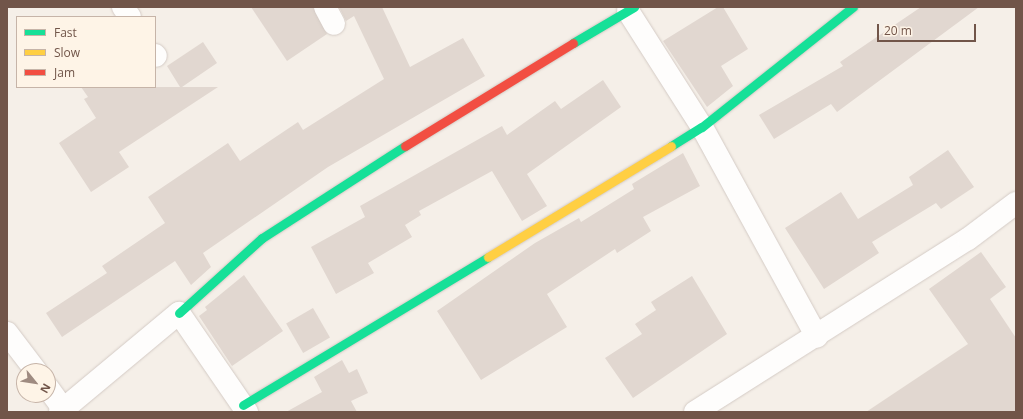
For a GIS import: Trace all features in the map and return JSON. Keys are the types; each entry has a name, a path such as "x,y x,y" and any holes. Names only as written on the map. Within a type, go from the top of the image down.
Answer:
{"street":[{"path":"123,7 129,16"},
{"path":"179,313 245,409 702,126 852,7"},
{"path":"56,401 62,411 179,313 262,238 495,88 631,9 702,126 817,337"},
{"path":"695,412 817,337 968,239 1016,203"},
{"path":"7,333 30,363"}],"building":[{"path":"251,7 313,7 327,34 287,61"},
{"path":"339,7 382,7 410,67 463,38 485,76 328,167 203,253 211,267 191,285 175,261 62,337 46,313 107,273 102,266 165,223 148,197 228,143 240,161 298,122 303,130 384,79 354,16 346,21"},
{"path":"718,7 723,7 748,49 721,66 733,86 707,107 663,41"},
{"path":"921,7 979,7 837,112 831,104 774,139 759,115 843,66 840,62"},
{"path":"203,42 217,63 182,87 218,87 119,152 129,167 91,192 59,143 96,118 84,99 88,97 82,88 180,87 167,66"},
{"path":"603,80 621,107 527,174 547,206 522,221 492,171 419,211 421,215 405,225 412,237 368,263 374,273 336,294 311,247 365,217 360,206 502,126 507,135 555,101 561,109"},
{"path":"948,150 974,187 941,209 936,203 872,242 879,253 824,289 785,228 841,192 858,219 913,185 909,177"},
{"path":"683,153 700,186 643,217 651,231 617,253 615,249 547,294 567,327 481,380 437,311 535,243 579,218 581,222 634,189 632,184"},
{"path":"981,252 1006,287 990,299 1016,338 1016,412 866,412 968,344 929,289"},
{"path":"244,275 283,331 232,366 199,316 207,310 205,307"},
{"path":"692,276 727,334 633,398 605,358 642,334 635,324 656,310 651,302"},
{"path":"313,308 330,337 303,353 286,324"},
{"path":"342,360 349,373 357,369 368,393 351,401 357,412 286,412 322,392 314,377"}],"traffic: fast":[{"path":"573,43 634,7"},
{"path":"671,146 702,127 853,7"},
{"path":"179,313 262,238 405,146"},
{"path":"243,405 488,257"}],"traffic: slow":[{"path":"488,257 671,146"}],"traffic: jam":[{"path":"405,146 573,43"}]}
